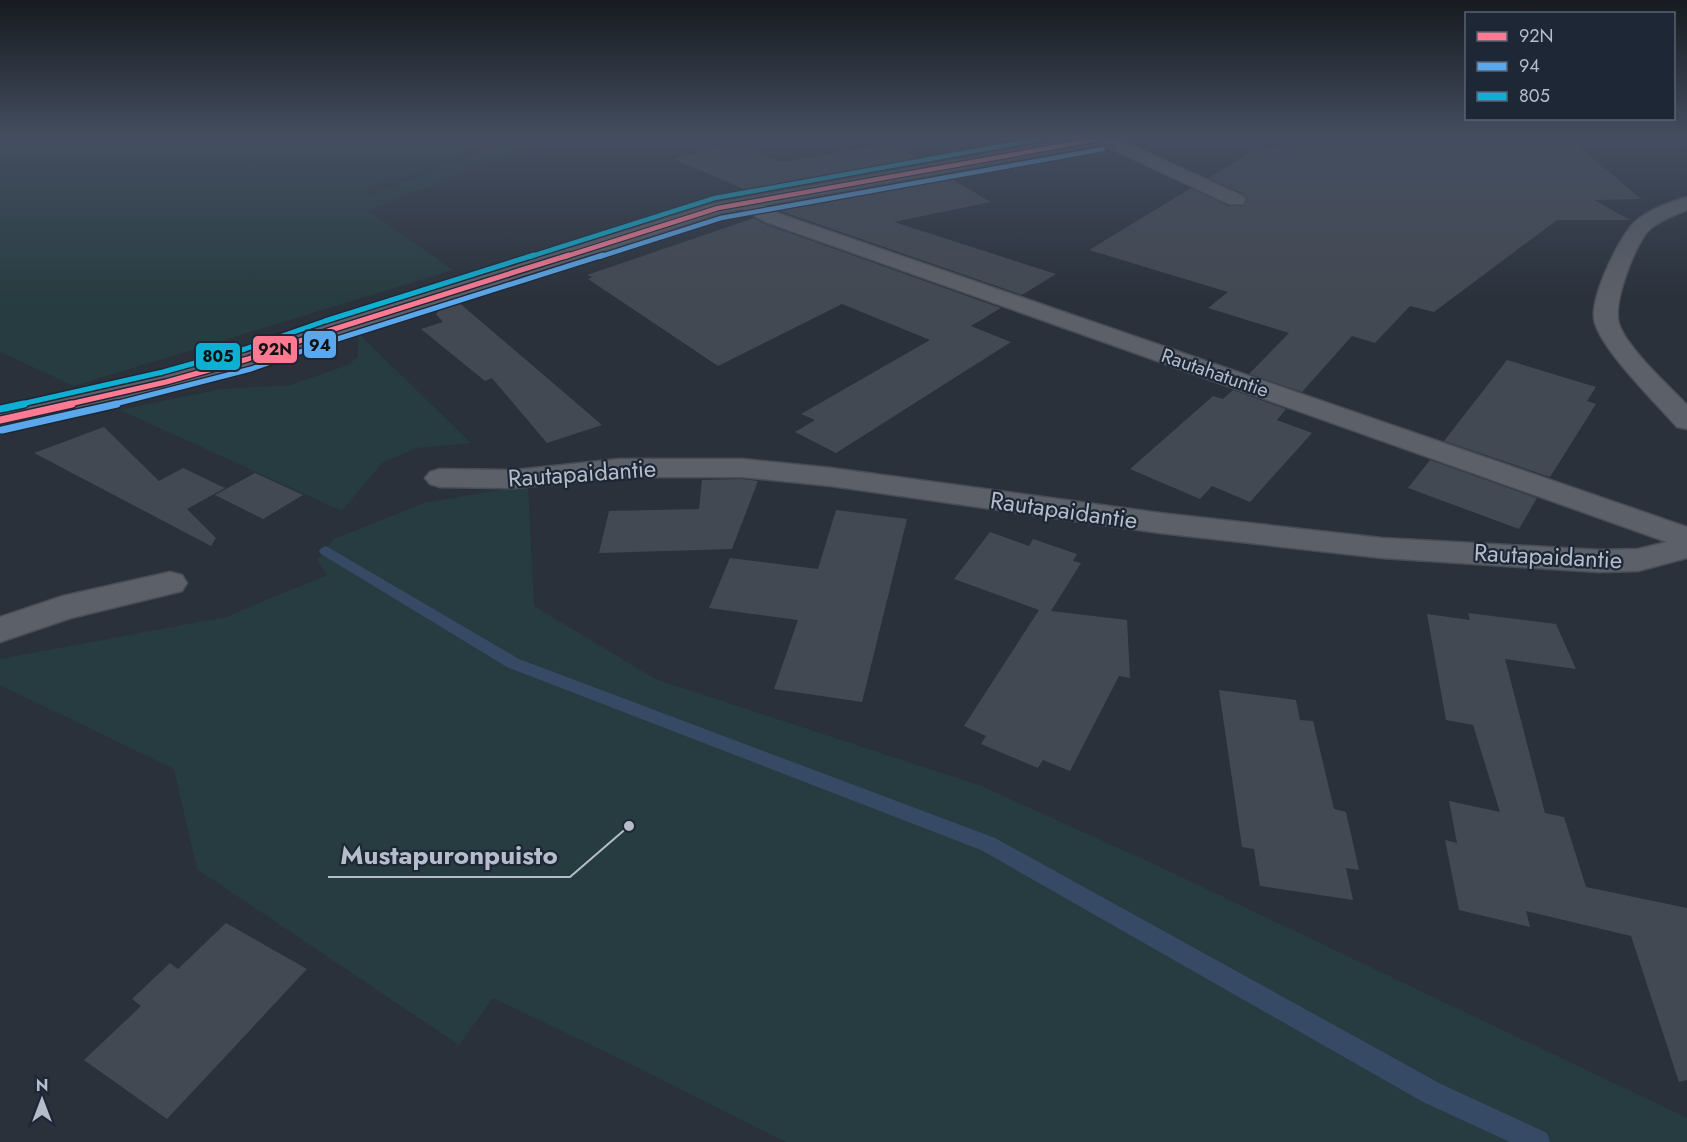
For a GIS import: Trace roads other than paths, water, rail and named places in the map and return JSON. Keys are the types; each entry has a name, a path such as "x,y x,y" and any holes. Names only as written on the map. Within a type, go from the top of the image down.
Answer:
{"street":[{"path":"0,420 120,394 273,353 328,331 702,213 805,192"},
{"path":"1219,192 1236,200"},
{"name":"Rautahatuntie","path":"745,203 784,222 1687,538"},
{"path":"1687,203 1656,218 1636,232 1606,301 1605,314 1606,324 1621,346 1687,421"},
{"name":"Rautapaidantie","path":"440,478 515,479 619,468 742,468 831,477 1160,524 1382,548 1599,561 1638,560 1665,555 1687,546"},
{"path":"0,630 26,619 63,608 170,583"}],"waterway":[{"path":"326,551 513,663 988,844 1432,1093 1538,1142"}],"place":[{"name":"Mustapuronpuisto","path":"629,826"}]}
